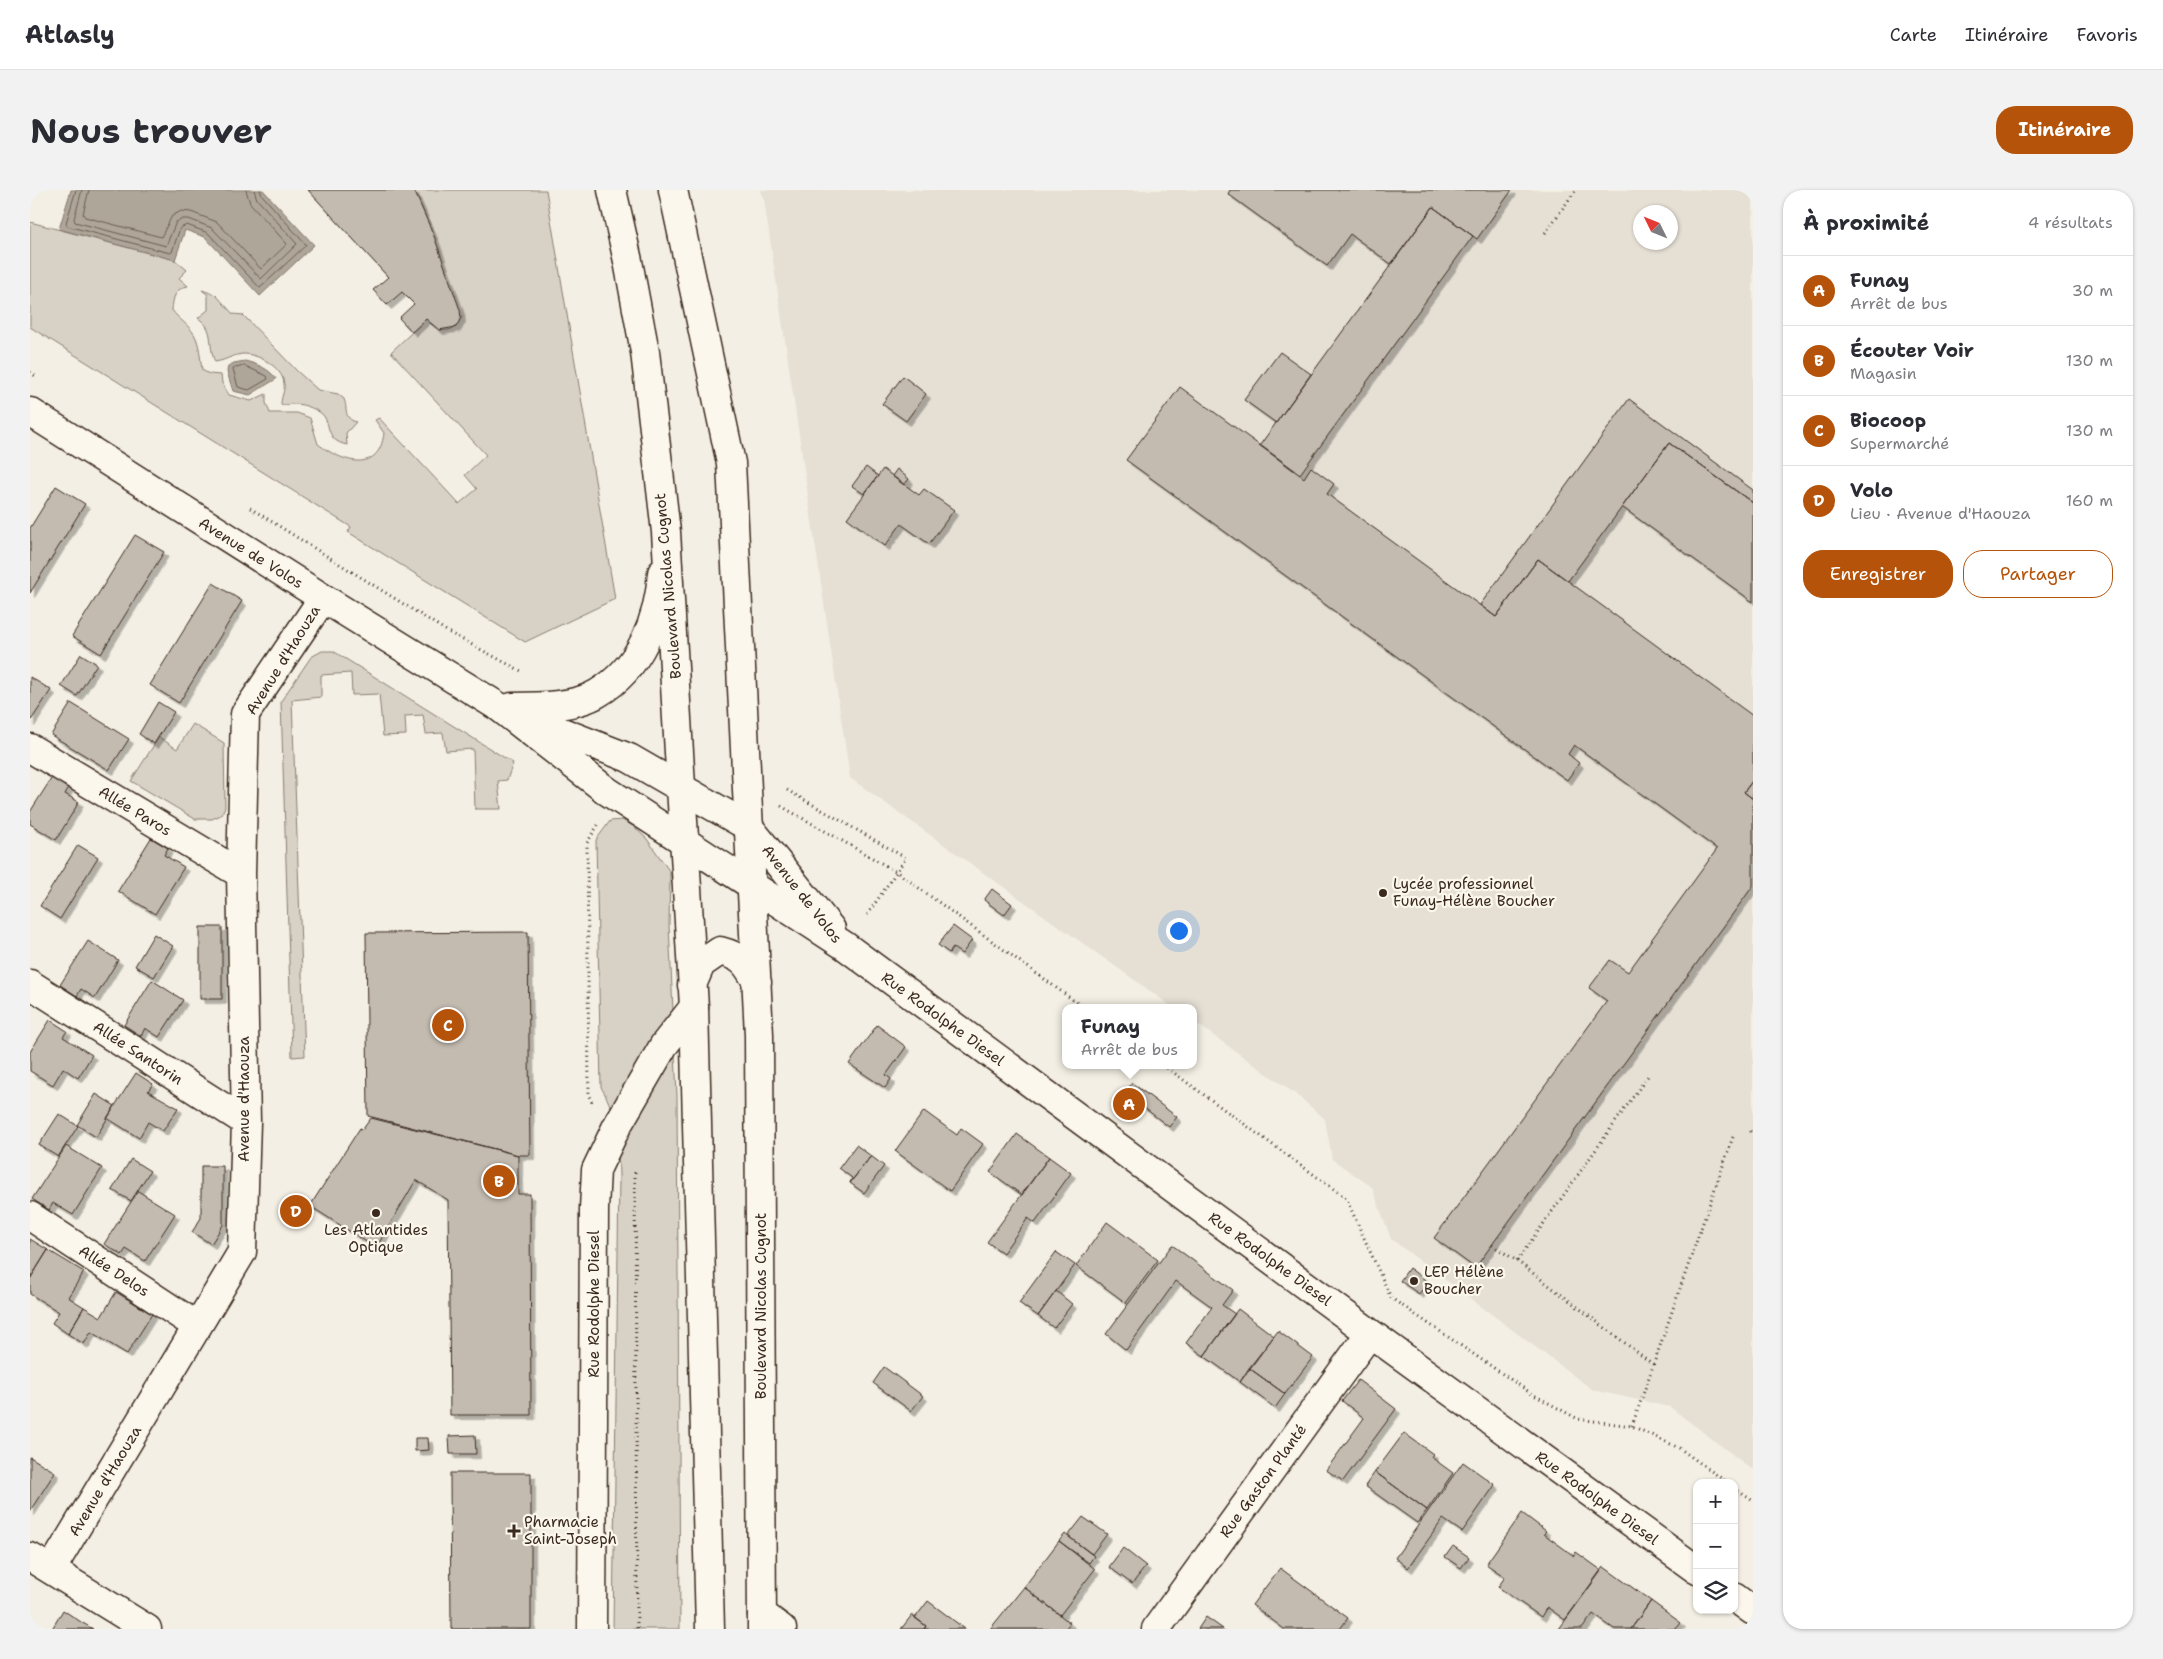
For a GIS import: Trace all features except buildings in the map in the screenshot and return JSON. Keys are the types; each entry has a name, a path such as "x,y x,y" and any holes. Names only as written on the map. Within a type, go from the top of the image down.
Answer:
{"street":[{"name":"Boulevard Nicolas Cugnot","path":"612,190 628,261 645,352 666,532 693,996 710,1629"},
{"name":"Boulevard Nicolas Cugnot","path":"673,190 731,463 759,1035 769,1624"},
{"name":"Avenue de Volos","path":"30,412 499,707 607,791 844,946"},
{"path":"499,707 552,706 597,694 632,662 646,640 660,599 666,532"},
{"name":"Avenue d'Haouza","path":"41,1564 197,1326 242,1252 246,1122 241,874 246,714 323,598"},
{"name":"Avenue de Volos","path":"499,707 629,758 749,827 844,946"},
{"name":"Allée Paros","path":"30,748 241,874"},
{"name":"Rue Rodolphe Diesel","path":"844,946 1370,1333 1696,1569"},
{"name":"Boulevard Nicolas Cugnot","path":"693,996 701,964 720,951 736,955 746,962 757,982"},
{"name":"Allée Santorin","path":"30,984 246,1122"},
{"name":"Rue Rodolphe Diesel","path":"592,1629 594,1219 596,1170 617,1126 693,996"},
{"name":"Allée Delos","path":"30,1216 197,1326"},
{"name":"Rue Gaston Planté","path":"1156,1629 1370,1333"},
{"path":"41,1564 147,1629"},
{"path":"1738,1600 1753,1611"}],"path":[{"path":"1545,233 1576,190"},
{"path":"787,790 906,858 844,946"},
{"path":"801,817 897,872 1078,1004"},
{"path":"1169,1069 1346,1198 1391,1298 1532,1394 1578,1419 1632,1426 1680,1448 1723,1479"},
{"path":"1517,1261 1648,1076"},
{"path":"1632,1426 1734,1134"},
{"path":"1492,1245 1517,1261 1654,1365"},
{"path":"1738,1491 1753,1501"}],"shaded area":[{"path":"414,190 546,190 615,599 525,642 348,532 351,527 30,327 30,222 175,260 187,270 179,278 188,286 177,291 172,310 189,327 196,338 202,370 209,374 221,375 222,383 229,395 251,401 266,394 266,403 270,413 297,413 310,418 318,444 348,460 367,460 375,455 381,446 384,433 375,420 379,418 459,504 477,489 465,475 486,455 391,352 426,319 436,328 447,330 456,327 461,318 434,236"},
{"name":"Lycée professionnel Funay-Hélène Boucher","path":"761,190 1753,190 1753,1470 1670,1407 1593,1390 1391,1239 1372,1187 1332,1159 1325,1119 1297,1095 1197,1024 1197,1004 1168,1004 850,778 764,199"},
{"path":"202,290 216,295 233,314 243,315 318,390 338,394 344,399 349,418 356,422 346,433 347,445 340,443 332,436 325,418 319,412 299,404 281,404 284,387 283,378 268,362 255,356 242,354 215,362 209,332 204,323 198,318 208,310 208,295"},
{"path":"322,651 333,651 513,763 507,780 498,781 501,809 475,809 473,749 446,751 443,733 426,734 423,715 405,716 406,735 383,736 379,694 352,695 351,673 321,675 321,697 292,700 305,1056 292,1057 281,701 311,657"},
{"path":"193,724 224,743 225,807 221,815 212,819 195,819 131,781 159,737 177,749"},
{"path":"622,820 633,826 647,839 670,872 669,925 677,1096 680,1629 613,1629 619,1176 614,1119 601,1087 596,840 610,821"}],"water":[{"path":"71,190 263,190 314,245 260,296 205,237 185,230 175,260 59,229"},
{"path":"245,361 263,367 276,379 250,395 233,391 227,372 228,366"}],"place":[{"name":"Lycée professionnel Funay-Hélène Boucher","path":"1383,893"},
{"name":"Biocoop","path":"448,1025"},
{"name":"Funay","path":"1129,1104"},
{"name":"Écouter Voir","path":"499,1181"},
{"name":"Volo","path":"296,1211"},
{"name":"Les Atlantides Optique","path":"376,1213"},
{"name":"LEP Hélène Boucher","path":"1414,1281"},
{"name":"Pharmacie Saint-Joseph","path":"514,1531"}]}
